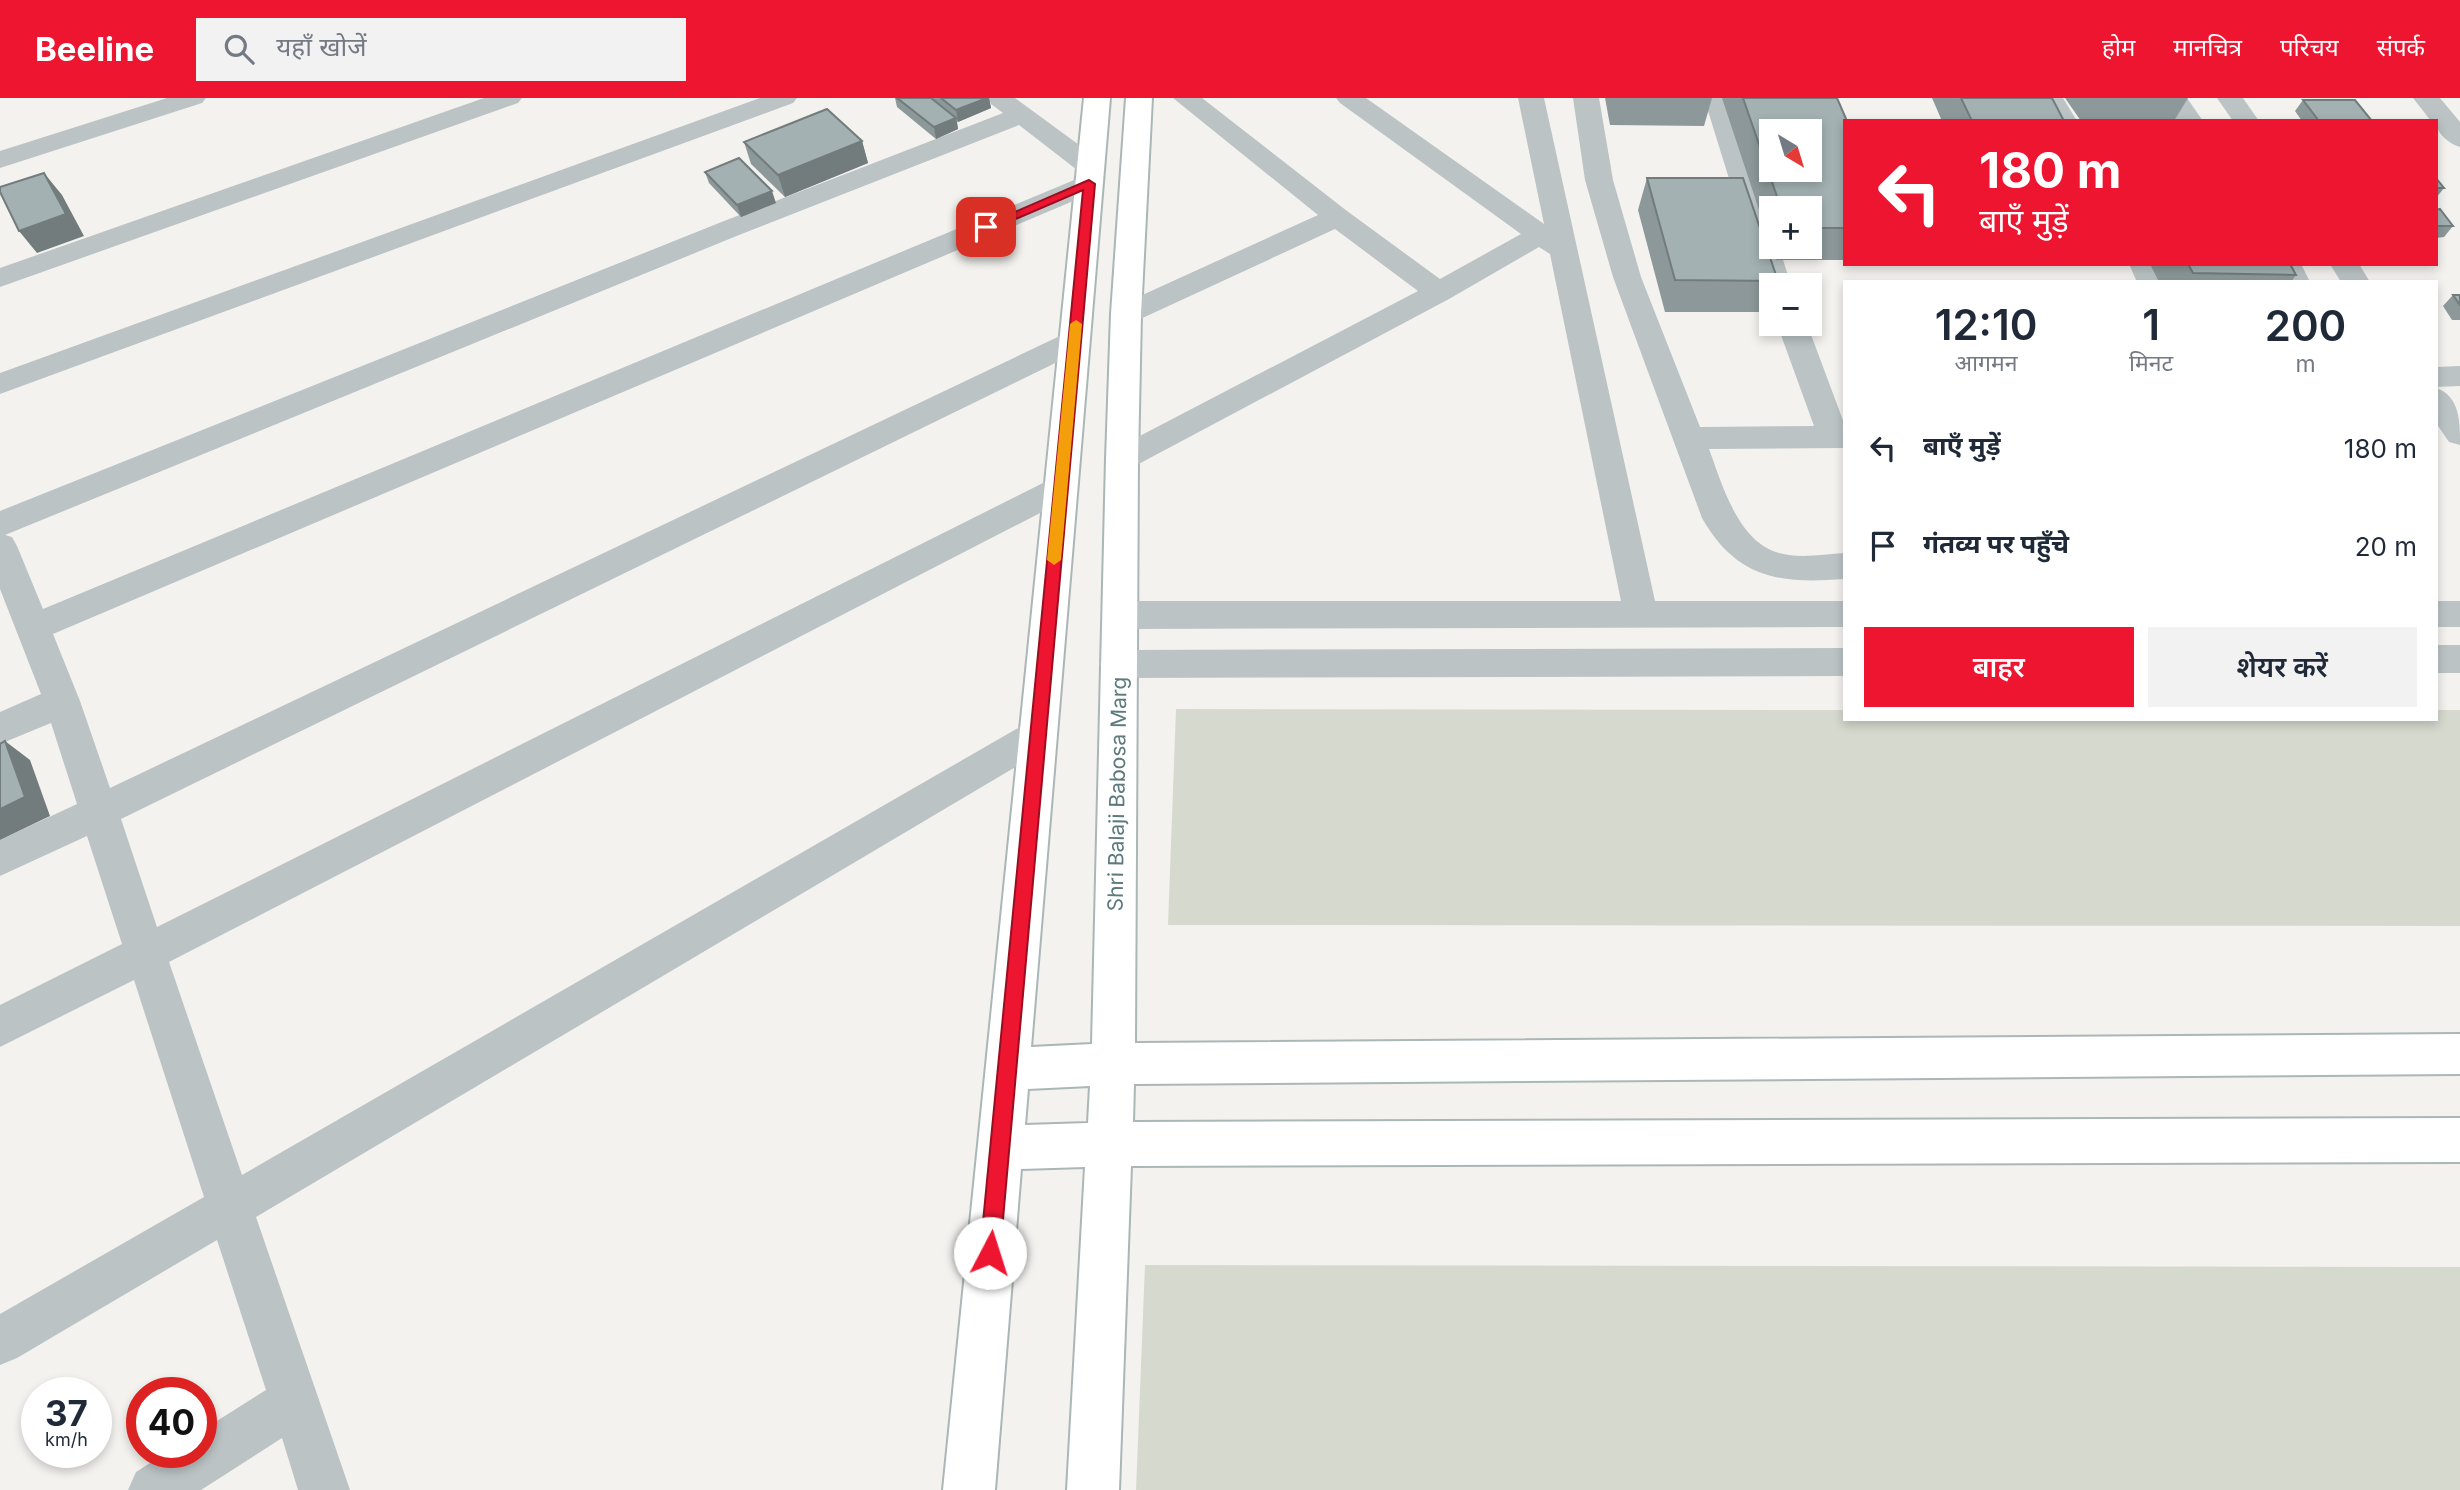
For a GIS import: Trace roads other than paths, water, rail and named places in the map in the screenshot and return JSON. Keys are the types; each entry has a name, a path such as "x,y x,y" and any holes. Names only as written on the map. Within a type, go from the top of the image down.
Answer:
{"street":[{"path":"0,160 193,98"},
{"path":"0,278 509,98"},
{"path":"0,384 784,98"},
{"path":"968,1490 1097,98"},
{"name":"Shri Balaji Babosa Marg","path":"1093,1490 1113,1065 1122,459 1126,314 1139,98"},
{"path":"1186,98 1337,217 1439,292"},
{"path":"1349,98 1552,243"},
{"path":"1531,98 1552,243 1641,615"},
{"path":"1586,98 1599,180 1627,277 1719,518 1733,538 1756,558 1782,569 1843,566"},
{"path":"1717,98 1773,273"},
{"path":"2049,98 2063,119"},
{"path":"2174,98 2189,119"},
{"path":"2230,98 2245,119"},
{"path":"2426,98 2460,139"},
{"path":"0,524 716,234 1010,107 1090,175"},
{"path":"34,627 1090,175"},
{"path":"1126,314 1337,217"},
{"path":"1122,459 1439,292 1552,243"},
{"path":"1689,438 1839,437 1797,336"},
{"path":"0,859 1075,341"},
{"path":"2438,377 2460,376"},
{"path":"2438,402 2460,434"},
{"path":"0,1027 1061,488"},
{"path":"0,546 62,701 324,1490"},
{"path":"1120,614 1843,614"},
{"path":"2438,614 2460,614"},
{"path":"2438,659 2460,659"},
{"path":"1118,664 1843,662"},
{"path":"0,729 62,701"},
{"path":"0,1341 1038,735"},
{"path":"1007,1069 1113,1065 2460,1054"},
{"path":"1000,1148 1110,1144 2460,1140"},
{"path":"154,1490 295,1401"}]}
